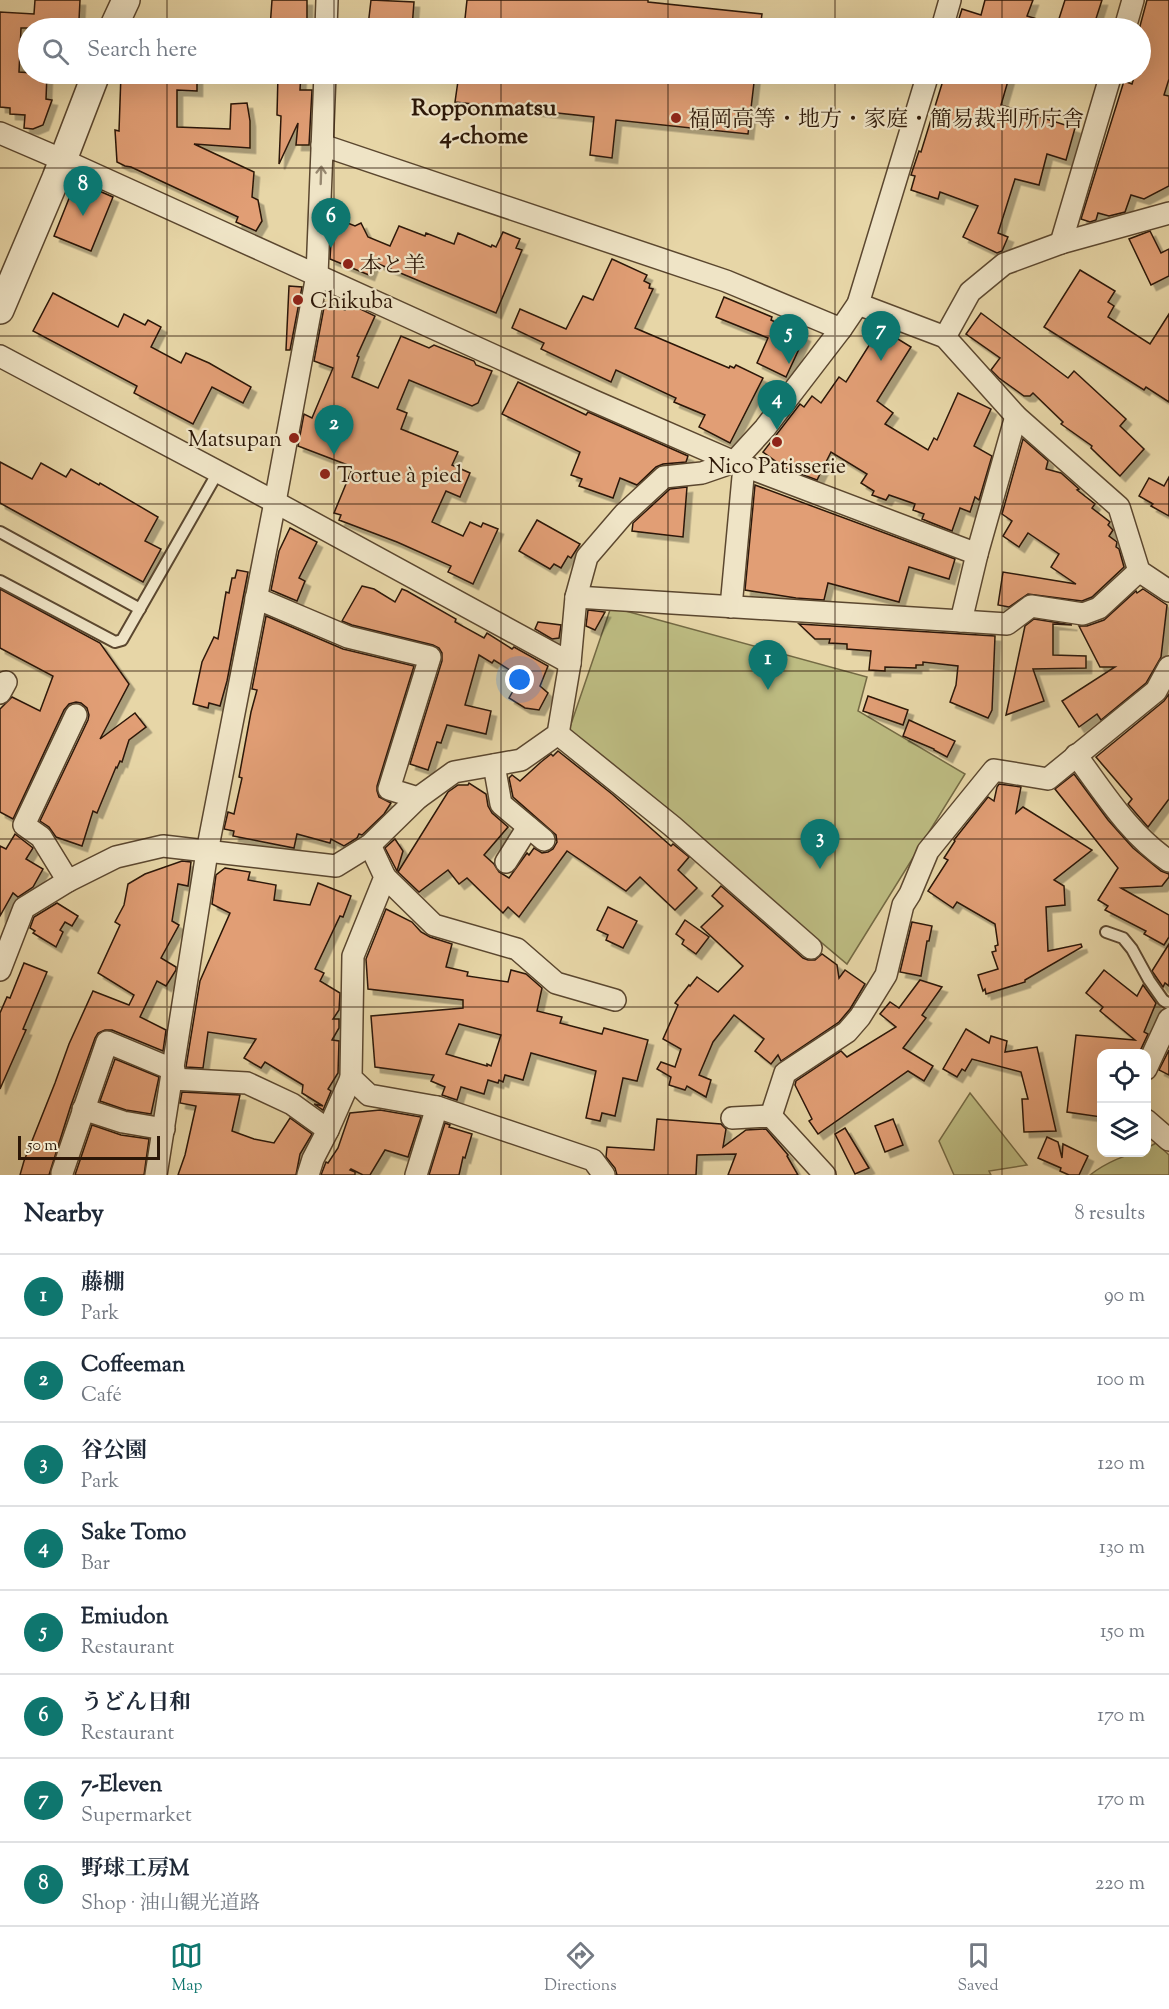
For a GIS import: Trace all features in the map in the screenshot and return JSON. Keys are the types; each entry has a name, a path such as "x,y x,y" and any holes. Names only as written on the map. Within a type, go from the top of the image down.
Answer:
{"street":[{"path":"111,0 112,18"},
{"path":"117,18 126,0"},
{"path":"327,0 327,18"},
{"path":"945,18 950,0"},
{"path":"1128,18 1133,0"},
{"path":"0,310 92,84"},
{"path":"156,1175 207,852 317,275 325,84"},
{"path":"731,607 739,464 858,304 925,84"},
{"path":"1061,243 1108,84"},
{"path":"0,133 739,464 977,554"},
{"path":"322,145 726,281 841,329"},
{"path":"945,337 970,292 1004,264 1061,243 1169,213"},
{"path":"858,304 945,337 1016,416 1119,507 1139,570 1169,591"},
{"path":"0,356 275,502 570,663"},
{"path":"961,621 977,554 1016,416"},
{"path":"0,970 24,908 68,881 116,857 163,846 336,866 370,845 418,798 454,772 521,760 558,734 570,663 576,597 587,557 624,514 664,477 702,473 739,464"},
{"path":"576,597 1007,624 1031,606 1083,614 1099,608 1139,570"},
{"path":"256,598 348,637 430,657 389,789 418,798"},
{"path":"771,1116 785,1073 847,1032 860,1017 886,975 903,905 928,851 994,770 1048,779 1156,692 1169,667"},
{"path":"68,881 41,837 24,825 76,715"},
{"path":"558,734 672,826 811,948"},
{"path":"1076,755 1120,815 1151,849 1169,861"},
{"path":"494,765 501,804 536,834 506,862"},
{"path":"370,845 385,877 434,925 517,949 556,983 615,1000"},
{"path":"308,1175 313,1159 351,1078 353,956 385,877"},
{"path":"1151,1059 1169,1019"},
{"path":"62,1173 107,1042 173,1074 247,1083 292,1104 328,1130"},
{"path":"351,1078 369,1095 437,1107 593,1160 604,1175"},
{"path":"416,1175 437,1107"},
{"path":"83,1109 123,1122 164,1129"},
{"path":"732,1118 771,1116"},
{"path":"771,1116 825,1175"},
{"path":"1151,1124 1169,1140"}],"lane":[{"path":"0,581 116,642 122,640 218,472"},
{"path":"0,532 140,609"},
{"path":"1106,932 1123,938 1132,949 1149,980 1163,1000 1169,1004"}],"shaded area":[{"path":"611,607 867,677 858,711 965,774 847,964 569,730"},
{"path":"970,1093 1027,1165 989,1171 991,1175 954,1175 939,1141"},
{"path":"1156,1143 1169,1155 1169,1175 1090,1175 1122,1157 1151,1157 1151,1146"}],"building":[{"path":"35,0 80,0 79,18 18,18 18,84 47,84 46,99 52,100 43,125 33,129 24,128 25,115 10,114 10,108 0,107 0,12 34,14"},
{"path":"272,0 307,0 307,18 271,18"},
{"path":"371,0 414,2 413,18 369,18"},
{"path":"467,0 648,0 648,2 762,14 761,18 465,18"},
{"path":"985,0 1033,0 1027,16 1034,18 959,18 962,9 981,15"},
{"path":"1065,0 1102,0 1096,18 1059,18"},
{"path":"1147,0 1169,0 1169,79 1164,95 1169,96 1169,186 1144,199 1131,195 1125,212 1109,216 1098,213 1096,220 1090,222 1081,219 1123,84 1151,84 1151,18 1142,18"},
{"path":"121,84 197,84 197,91 177,90 177,127 230,129 231,104 247,103 250,148 194,144 254,172 252,197 258,200 262,221 256,231 236,222 238,217 117,162 115,130 119,131"},
{"path":"278,84 300,84 300,90 312,90 309,145 296,145 298,123 279,164 281,116 277,115"},
{"name":"福岡高等・地方・家庭・簡易裁判所庁舎","path":"458,84 754,84 748,134 616,120 612,158 590,155 594,117 455,102"},
{"path":"942,84 1007,84 1001,105 1075,128 1066,160 1047,154 1039,185 1015,179 998,233 1008,237 1002,251 997,253 963,237 978,206 940,192 938,199 911,190 915,176 911,175 919,151 921,152"},
{"path":"76,181 113,197 91,251 54,236"},
{"path":"335,218 355,226 361,223 368,237 390,246 399,226 454,244 458,233 491,247 492,245 496,247 503,232 520,239 516,248 522,250 496,313 374,262 369,275 330,259 332,224"},
{"path":"1150,231 1161,253 1169,249 1169,276 1151,285 1129,239"},
{"path":"612,259 647,275 644,281 650,284 649,288 653,289 635,328 729,368 730,366 734,368 736,365 763,378 730,443 699,427 705,415 674,402 676,398 616,370 611,382 541,349 544,343 512,328 520,309 566,329 583,296 593,300"},
{"path":"1080,270 1115,291 1108,302 1114,306 1108,317 1150,344 1169,314 1169,402 1146,387 1144,390 1044,327"},
{"path":"289,286 302,287 290,350 286,350"},
{"path":"53,293 118,327 124,314 145,325 148,320 161,327 151,347 181,363 186,353 251,387 243,403 212,387 193,424 134,393 137,386 33,331"},
{"path":"724,297 772,317 771,320 805,336 786,377 757,363 768,338 716,317"},
{"path":"325,302 345,310 348,303 375,316 357,356 359,357 352,377 378,388 401,336 429,348 434,345 492,371 478,403 472,406 409,380 397,409 407,413 401,429 458,452 452,465 470,473 460,497 446,491 432,522 463,536 470,522 481,527 483,523 498,529 473,584 448,572 451,566 339,520 341,515 334,513 353,467 298,446 304,414 312,418 333,368 314,361"},
{"path":"981,313 1068,378 1074,371 1126,419 1120,426 1144,449 1120,476 1091,448 1092,446 1061,424 1063,422 1033,393 1030,396 1024,396 991,370 1000,358 966,334"},
{"path":"880,328 911,347 877,401 893,413 885,424 928,450 934,438 937,440 958,393 991,409 974,446 992,456 979,500 975,497 970,512 960,508 952,531 922,519 924,514 913,510 915,504 889,495 886,500 872,495 874,491 861,483 867,474 831,452 817,480 785,468 763,452 800,404 804,407 812,396 821,403 839,377 846,382"},
{"path":"518,382 586,415 588,412 688,456 686,462 663,464 656,467 637,485 620,478 613,498 579,486 582,479 571,475 580,452 502,414"},
{"path":"1023,439 1048,461 1046,469 1061,473 1095,504 1092,508 1110,522 1108,525 1113,530 1109,536 1117,542 1116,547 1119,549 1124,567 1092,597 1082,601 1028,594 1009,607 998,605 1003,572 1076,584 1051,567 1059,554 1028,533 1019,547 1003,536 1012,521 1002,514"},
{"path":"0,462 32,479 41,463 66,477 71,469 158,517 145,541 161,549 143,582 0,503"},
{"path":"1169,477 1169,516 1139,496 1149,478 1164,486"},
{"path":"755,485 955,559 949,579 909,567 899,602 828,583 824,600 745,590"},
{"path":"687,487 683,537 632,531 633,523 670,489"},
{"path":"537,520 580,544 571,558 568,556 561,568 554,564 550,569 519,551"},
{"path":"290,528 317,542 299,578 305,581 297,601 271,590 279,551"},
{"path":"237,570 248,572 220,706 209,703 208,708 193,704 202,662 214,637 218,639 226,592 229,593 232,578 235,578"},
{"path":"362,586 374,589 395,602 402,589 407,591 484,638 487,633 512,649 514,647 548,666 540,686 548,693 539,710 525,708 509,698 521,677 494,660 492,663 479,655 465,705 491,711 486,734 447,725 441,743 437,742 428,770 410,764 442,661 442,653 433,645 342,621"},
{"path":"0,589 100,643 129,684 100,739 135,713 146,727 129,740 122,762 120,761 116,767 97,813 93,811 82,846 56,837 49,827 40,821 88,720 87,708 81,703 69,704 64,710 13,819 0,812 0,709 12,697 40,711 53,676 0,648"},
{"path":"1143,589 1167,605 1161,657 1146,683 1101,720 1097,714 1079,727 1062,701 1115,667 1100,667 1079,626 1087,626 1104,620 1136,591 1137,593"},
{"path":"588,610 605,612 595,630 586,626"},
{"path":"266,616 343,649 414,666 377,786 379,797 391,803 384,814 362,835 359,834 357,838 344,846 331,839 330,843 297,834 294,848 233,836 234,831 224,829 228,812 234,814 242,778 239,777 257,690 252,689"},
{"path":"1034,619 1072,625 1053,624 1053,655 1086,656 1086,668 1033,669 1044,701 1006,715 1025,626"},
{"path":"538,622 561,625 559,638 552,639 535,629"},
{"path":"799,624 995,636 992,710 988,718 950,702 956,685 958,666 923,662 923,665 916,665 916,668 885,667 885,671 869,670 871,651 847,649 847,644 829,643 830,639 815,639"},
{"path":"1169,694 1169,799 1148,827 1128,804 1132,799 1096,757 1164,701"},
{"path":"868,696 908,710 903,725 863,711"},
{"path":"909,720 955,741 947,757 903,736"},
{"path":"558,751 612,794 671,846 673,844 689,857 678,870 697,888 675,910 640,877 626,891 567,851 519,917 508,907 503,913 467,878 459,884 448,870 419,892 398,872 448,792 458,785 469,783 486,794 492,813 508,827 484,855 499,872 509,878 527,853 529,855 534,848 542,853 553,849 557,842 556,835 513,797 509,778 512,775 520,781 551,754 553,756"},
{"path":"1074,774 1108,820 1133,848 1161,871 1169,874 1162,886 1121,888 1169,915 1169,937 1164,945 1144,934 1146,931 1105,910 1108,906 1098,900 1118,868 1055,789"},
{"path":"999,784 1021,787 1016,813 1023,807 1092,850 1054,880 1064,886 1065,905 1046,907 1048,951 1081,944 1082,947 1025,982 986,994 978,975 998,969 992,952 996,951 995,946 998,945 995,924 957,902 953,908 928,891 948,860 944,858 954,840 988,797 994,801"},
{"path":"15,834 33,848 26,859 43,869 33,887 18,897 13,893 0,916 0,846 6,849"},
{"path":"395,839 403,851 397,871 385,848"},
{"path":"182,861 191,862 188,886 178,884 172,921 179,925 161,958 176,967 176,970 166,986 157,981 140,1017 166,1030 163,1051 112,1030 98,1033 71,1105 49,1175 20,1175 69,1044 93,991 129,1005 134,995 98,973 120,925 115,922 124,905 128,884 145,874"},
{"path":"225,868 250,872 248,880 276,885 274,900 310,905 318,883 351,896 343,917 340,916 315,969 324,973 320,981 340,993 339,1010 333,1019 339,1019 339,1028 332,1040 339,1041 338,1073 328,1089 331,1091 323,1110 314,1104 323,1106 302,1093 303,1085 265,1062 261,1068 244,1058 256,1039 208,1032 203,1068 186,1067 200,981 230,913 212,904 216,875"},
{"path":"721,886 803,958 815,960 822,954 837,965 839,978 845,970 865,984 839,1022 781,1061 778,1055 771,1064 755,1051 764,1039 734,1015 713,1042 699,1075 711,1080 706,1097 687,1086 685,1090 669,1085 671,1077 657,1069 661,1062 675,1067 681,1049 663,1039 678,1005 675,1003 689,985 697,977 718,992 743,966 701,927 723,906 712,896"},
{"path":"57,903 78,916 72,926 65,922 60,930 63,932 56,947 33,933 35,931 30,928 34,917"},
{"path":"608,907 637,921 623,948 606,940 608,935 597,930"},
{"path":"386,909 412,922 421,932 430,937 452,944 446,967 468,972 467,976 508,982 511,970 526,974 542,988 537,1011 562,1017 560,1023 602,1034 604,1028 648,1040 637,1081 623,1078 615,1116 602,1113 600,1121 586,1118 596,1071 531,1053 523,1080 505,1075 503,1082 488,1080 484,1094 461,1087 457,1100 442,1095 445,1087 431,1081 434,1075 375,1067 371,1016 463,1008 463,1000 368,989 366,959","holes":["459,1024 501,1035 491,1066 446,1054"]},
{"path":"685,920 709,937 696,954 682,944 684,940 676,934"},
{"path":"912,922 932,926 921,976 900,972"},
{"path":"1169,944 1169,986 1165,983 1163,987 1152,971"},
{"path":"24,963 47,972 23,1029 26,1030 0,1089 0,1013 7,997 10,998"},
{"path":"1104,970 1137,996 1143,985 1156,1003 1144,1032 1148,1034 1141,1049 1097,1049 1097,1116 1067,1112 1076,1035 1135,1040 1100,1011 1103,1007 1086,993"},
{"path":"920,980 942,987 922,1015 926,1018 903,1048 933,1066 924,1081 908,1071 818,1134 809,1121 812,1119 795,1085 796,1081 841,1051 847,1057 896,1027 880,1014 890,1002 899,1008"},
{"path":"966,1029 989,1043 991,1036 1007,1041 1005,1052 1037,1047 1056,1131 1024,1132 1022,1099 1028,1099 1021,1072 972,1059 965,1071 962,1069 957,1077 943,1069"},
{"path":"1169,1050 1169,1075 1159,1070"},
{"path":"115,1059 159,1077 151,1114 126,1110 100,1101"},
{"path":"182,1092 240,1095 232,1131 254,1139 274,1143 290,1118 312,1134 300,1154 296,1175 178,1175 196,1106 180,1103"},
{"path":"380,1110 421,1117 408,1157 385,1150 370,1175 363,1175 351,1169 355,1175 321,1175 326,1162 328,1163 338,1148 350,1113"},
{"path":"657,1119 721,1124 726,1129 723,1147 746,1130 766,1129 788,1155 798,1175 728,1175 736,1154 697,1155 696,1175 617,1175 615,1168 606,1157 607,1147 654,1150"},
{"path":"893,1119 903,1145 885,1152 875,1126"},
{"path":"445,1123 450,1125 449,1127 472,1134 465,1158 463,1157 459,1175 429,1175"},
{"path":"92,1125 121,1135 149,1139 144,1175 75,1175"},
{"path":"845,1128 869,1168 855,1174 835,1134"},
{"path":"1047,1137 1058,1142 1062,1158 1063,1144 1088,1156 1079,1175 1069,1175 1060,1171 1061,1168 1038,1158"}],"place":[{"name":"福岡高等・地方・家庭・簡易裁判所庁舎","path":"676,118"},
{"name":"野球工房M","path":"83,216"},
{"name":"うどん日和","path":"331,248"},
{"name":"本と羊","path":"348,264"},
{"name":"Chikuba","path":"298,300"},
{"name":"7-Eleven","path":"881,361"},
{"name":"Emiudon","path":"789,364"},
{"name":"Sake Tomo","path":"777,430"},
{"name":"Matsupan","path":"294,438"},
{"name":"Nico Patisserie","path":"777,442"},
{"name":"Coffeeman","path":"334,455"},
{"name":"Tortue à pied","path":"325,474"},
{"name":"藤棚","path":"768,690"},
{"name":"谷公園","path":"820,869"}],"district":[{"name":"Ropponmatsu 4-chome","path":"484,121"}]}
